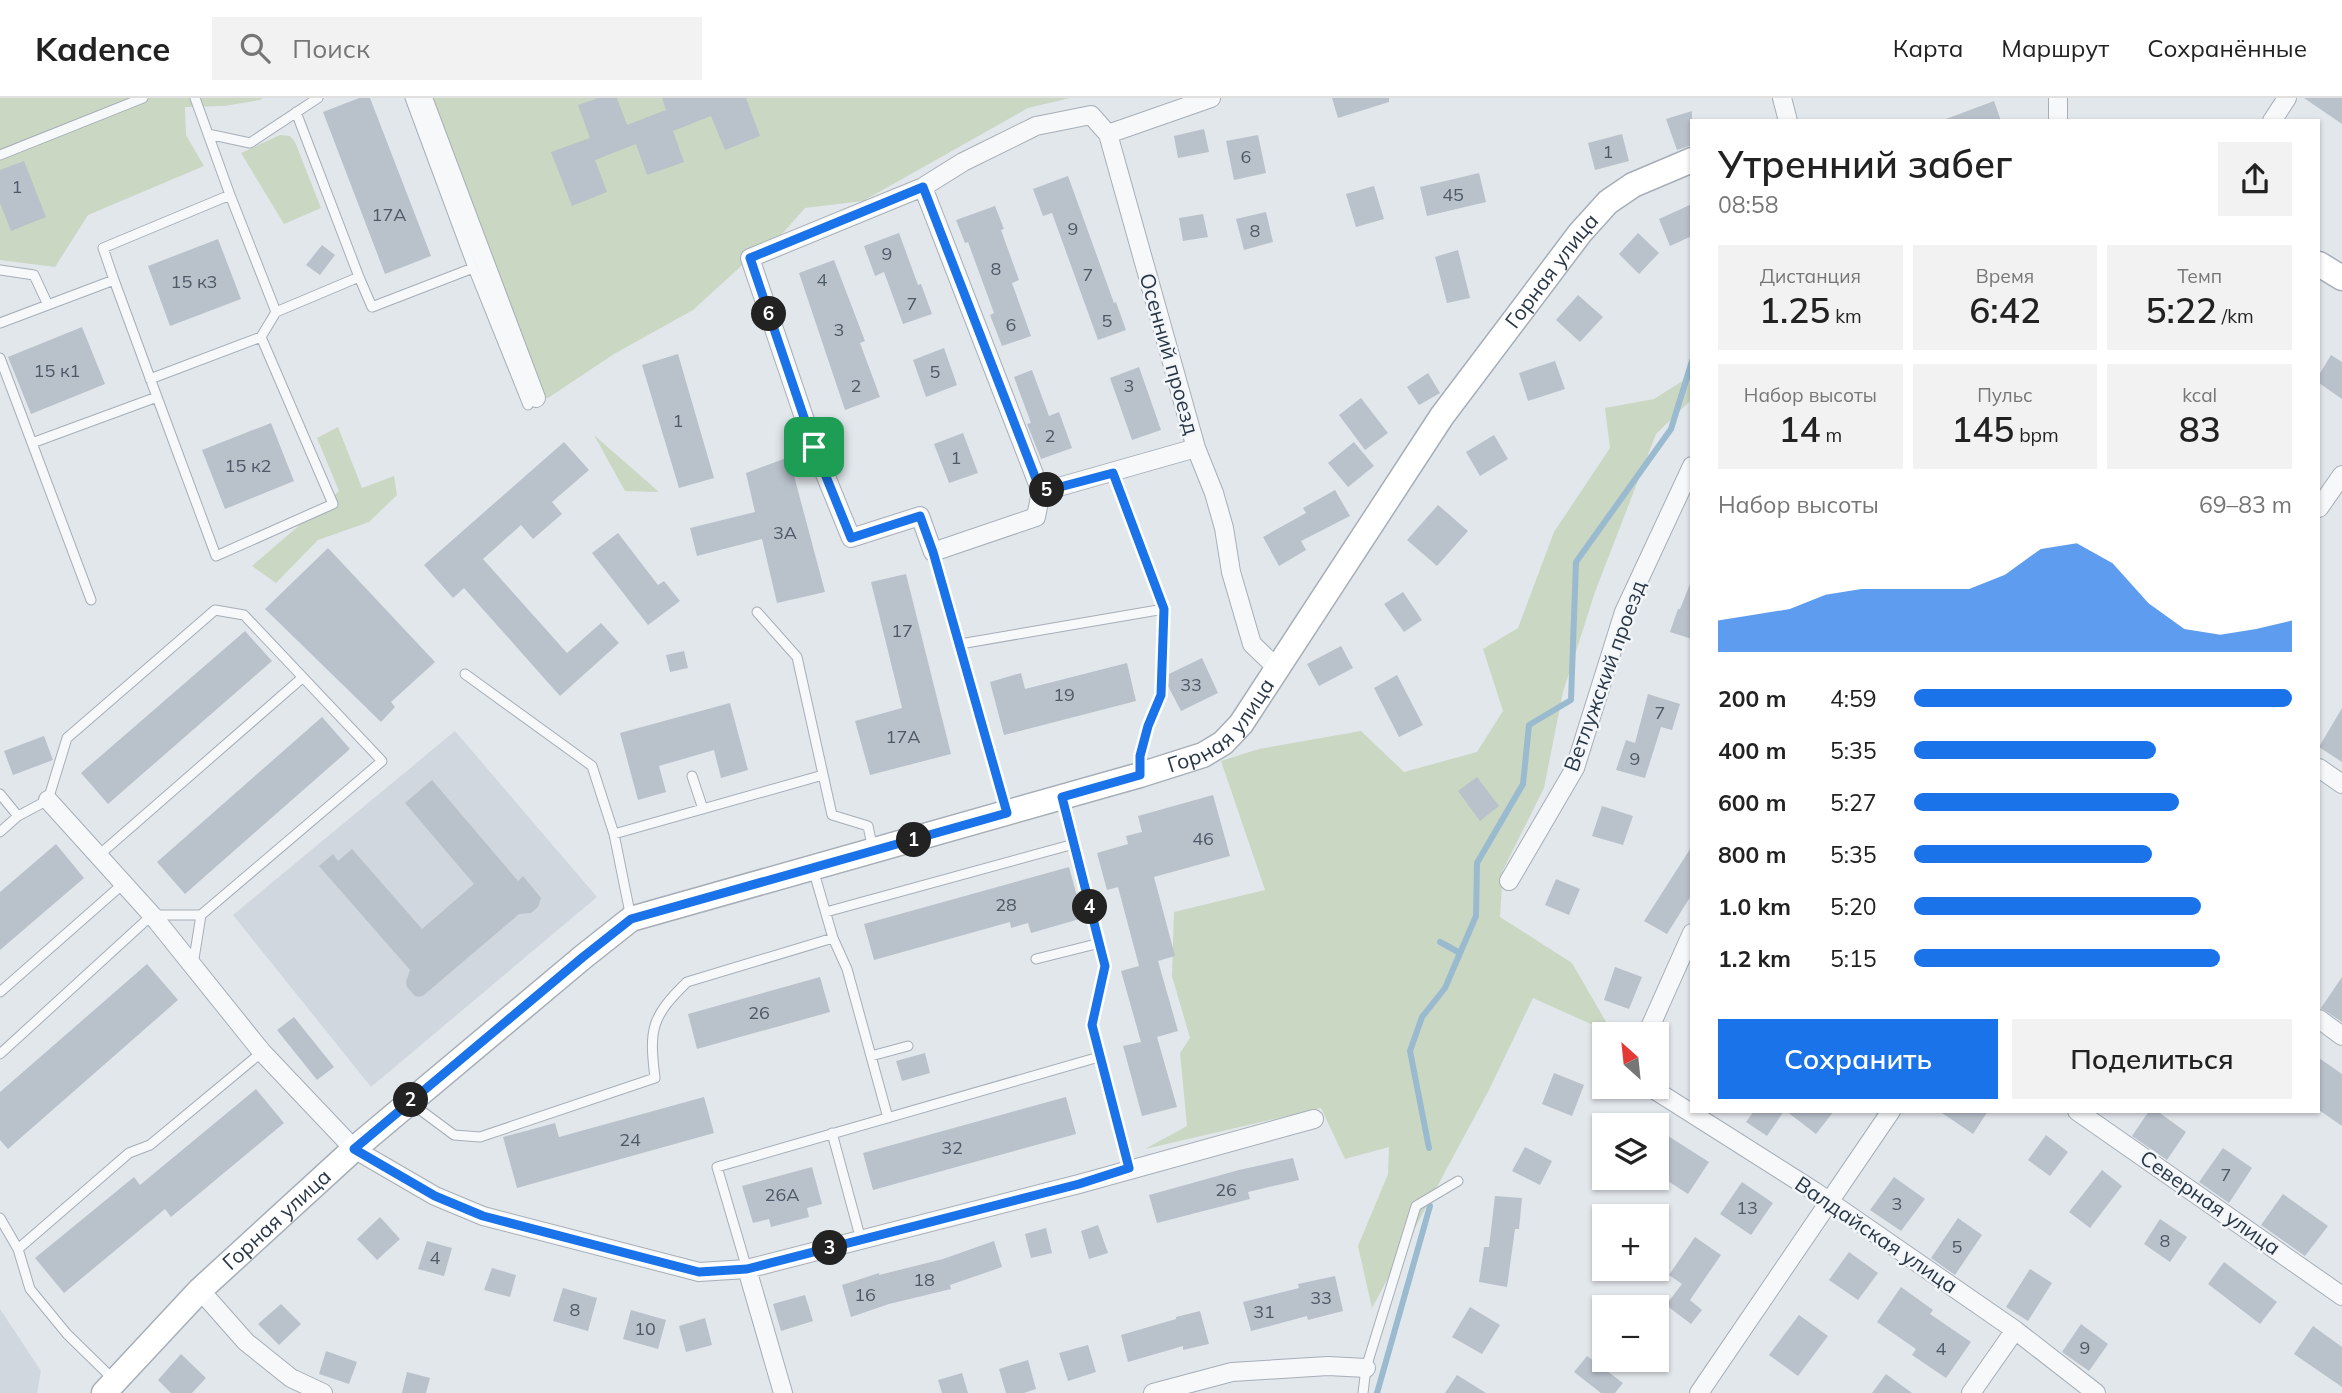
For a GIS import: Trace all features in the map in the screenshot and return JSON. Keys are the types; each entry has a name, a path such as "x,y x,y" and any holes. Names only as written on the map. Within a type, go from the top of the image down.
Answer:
{"main road":[{"name":"Горная улица","path":"109,1387 200,1290 354,1149 631,919 1140,775 1203,755 1223,743 1241,724 1443,416 1580,233 1608,202 1633,185 1690,161"},
{"path":"2320,265 2342,278"}],"street":[{"path":"423,98 532,401"},
{"path":"923,187 1041,492 1036,517 933,552 920,516 851,538 814,447 750,258 923,187 963,162 1036,126 1091,115 1108,134 1211,98"},
{"path":"1782,98 1787,119"},
{"path":"2058,98 2058,119"},
{"path":"2273,119 2287,98"},
{"name":"Осенний проезд","path":"1108,134 1196,448 1221,517 1231,572 1252,644 1278,669"},
{"path":"1041,492 1196,448"},
{"name":"Ветлужский проезд","path":"1509,881 1575,768 1623,612 1690,471"},
{"path":"2320,507 2339,486"},
{"path":"2320,769 2342,784"},
{"path":"48,800 152,915 262,1052 354,1149 435,1196 483,1216 699,1272 747,1269 1079,1184 1314,1119"},
{"path":"1652,1022 1690,937"},
{"path":"2320,1020 2342,1036"},
{"name":"Валдайская улица","path":"1669,1099 1690,1113"},
{"name":"Валдайская улица","path":"1691,1113 1830,1202 2015,1330 2096,1393"},
{"path":"1699,1393 1890,1113"},
{"name":"Северная улица","path":"2080,1113 2342,1296"},
{"path":"747,1269 783,1393"},
{"path":"200,1290 246,1342 291,1378 323,1393"},
{"path":"1971,1393 2015,1330"},
{"path":"1153,1393 1232,1372 1328,1366 1366,1368"}],"lane":[{"path":"0,155 144,98"},
{"path":"195,98 276,312"},
{"path":"208,134 250,143 318,98"},
{"path":"410,98 473,268 532,401"},
{"path":"296,111 372,307 473,268"},
{"path":"230,195 103,248 216,556 333,504 261,337"},
{"path":"0,270 34,275 48,305"},
{"path":"150,379 261,337 276,312 359,277"},
{"path":"0,323 114,280"},
{"path":"0,358 91,600"},
{"path":"32,443 157,397"},
{"path":"1113,473 1164,609 1161,695 1148,726 1140,756 1140,775"},
{"path":"933,552 1007,813"},
{"path":"960,645 1164,609"},
{"path":"0,832 18,816 48,800 67,738 215,610 244,615 382,761 201,915 152,915 0,1054"},
{"path":"757,612 797,657 832,815 868,825 874,852"},
{"path":"465,674 592,766 614,834 631,919"},
{"path":"99,855 302,678"},
{"path":"614,834 823,775"},
{"path":"692,776 703,809"},
{"path":"0,794 18,816"},
{"path":"1062,797 1105,966 1092,1025 1129,1168"},
{"path":"826,912 1074,844"},
{"path":"813,869 833,938 847,969 888,1118"},
{"path":"0,992 124,883"},
{"path":"193,965 201,915"},
{"path":"409,1102 454,1135 480,1137 655,1078 651,1049 655,1020 670,998 687,982 833,938"},
{"path":"1036,959 1100,943"},
{"path":"871,1056 908,1046"},
{"path":"18,1249 128,1153 150,1146 262,1052"},
{"path":"747,1269 718,1167 1099,1057"},
{"path":"832,1133 861,1240"},
{"path":"1363,1393 1366,1368 1416,1206 1458,1181"},
{"path":"0,1218 18,1249 30,1289 109,1387"}],"shaded area":[{"path":"455,731 597,897 371,1087 233,915"},
{"path":"0,1309 41,1371 37,1393 0,1393"}],"green space":[{"path":"0,98 263,98 224,106 185,107 186,135 204,166 88,215 55,267 0,260"},
{"path":"416,98 1070,98 1028,108 863,201 805,208 782,234 762,247 693,310 614,354 548,398 528,393"},
{"path":"280,135 290,136 295,142 321,208 284,224 241,153"},
{"path":"1690,376 1690,401 1656,434 1595,592 1563,692 1544,788 1503,870 1500,917 1572,963 1606,1022 1592,1022 1592,1025 1533,998 1489,1090 1372,1308 1358,1246 1388,1174 1389,1147 1345,1159 1321,1108 1145,1149 1187,1126 1180,1053 1190,1038 1172,976 1174,912 1265,890 1221,761 1259,749 1361,731 1404,772 1477,752 1503,711 1483,649 1518,628 1554,532 1610,448 1605,408 1654,399"},
{"path":"338,427 362,488 394,476 397,495 369,522 318,540 276,583 252,566 339,491 317,438"},
{"path":"594,435 659,492 625,491"}],"building":[{"path":"359,98 370,98 431,256 385,274 323,112"},
{"path":"598,98 617,98 627,125 666,110 662,98 746,98 760,136 725,150 711,116 673,131 684,162 647,175 636,144 595,160 607,192 572,206 551,152 590,138 578,105"},
{"path":"1332,98 1389,98 1389,102 1338,118"},
{"path":"2304,98 2342,98 2342,124"},
{"path":"1994,101 2000,119 1946,119"},
{"path":"1692,111 1690,146 1677,150 1666,119"},
{"path":"1204,129 1209,152 1178,158 1174,136"},
{"path":"1622,134 1629,161 1595,170 1588,143"},
{"path":"1258,135 1266,173 1234,180 1226,141"},
{"path":"24,161 46,217 11,231 0,203 0,170"},
{"path":"1479,173 1486,202 1427,216 1420,187"},
{"path":"1068,176 1126,330 1098,340 1052,213 1043,216 1033,189"},
{"path":"1374,186 1384,219 1356,227 1346,194"},
{"path":"1690,205 1690,237 1670,246 1659,219"},
{"path":"995,206 1019,280 1012,283 1031,336 1002,346 990,315 994,313 968,242 965,243 956,220"},
{"path":"1266,212 1273,242 1244,250 1236,219"},
{"path":"1203,214 1208,237 1183,241 1179,218"},
{"path":"899,233 932,314 903,324 884,272 875,276 864,246"},
{"path":"1638,233 1659,253 1639,274 1619,254"},
{"path":"218,239 241,299 170,326 148,266"},
{"path":"322,245 335,255 320,275 306,265"},
{"path":"1458,250 1470,298 1447,303 1435,257"},
{"path":"834,260 865,341 860,343 880,397 845,410 799,273"},
{"path":"1578,295 1603,317 1580,342 1556,320"},
{"path":"82,327 105,384 31,414 8,357"},
{"path":"944,348 957,385 926,397 913,360"},
{"path":"678,354 714,478 679,488 642,365"},
{"path":"2331,355 2342,362 2342,399 2320,384 2320,373"},
{"path":"1555,361 1565,389 1528,401 1519,373"},
{"path":"1139,367 1161,430 1132,440 1110,378"},
{"path":"1032,370 1049,416 1059,412 1072,448 1041,459 1027,424 1031,423 1014,377"},
{"path":"1428,373 1440,393 1419,405 1407,387"},
{"path":"1361,398 1388,433 1365,450 1339,415"},
{"path":"271,423 294,481 225,509 202,450"},
{"path":"963,433 978,473 949,483 934,444"},
{"path":"1494,435 1508,459 1480,476 1466,452"},
{"path":"564,442 589,470 552,502 562,514 533,539 521,525 483,559 567,653 601,623 619,643 560,696 464,588 453,598 424,565"},
{"path":"1354,442 1374,466 1348,487 1328,463"},
{"path":"789,457 825,592 777,603 762,539 697,556 690,528 755,512 746,473"},
{"path":"1335,490 1350,516 1301,541 1306,550 1279,566 1263,537 1306,513 1303,508"},
{"path":"1438,505 1468,531 1437,566 1407,540"},
{"path":"618,533 658,585 664,581 680,601 648,625 592,553"},
{"path":"328,548 435,662 391,702 395,707 381,722 265,609"},
{"path":"906,574 951,754 870,775 855,721 902,708 871,582"},
{"path":"1690,584 1690,638 1670,632"},
{"path":"1403,592 1422,620 1404,632 1384,604"},
{"path":"245,631 272,661 108,804 81,773"},
{"path":"1341,646 1353,668 1319,686 1307,664"},
{"path":"684,651 688,668 670,672 666,655"},
{"path":"1202,658 1218,693 1181,711 1168,686 1169,674"},
{"path":"1127,663 1136,701 1004,735 990,682 1021,673 1025,689"},
{"path":"1397,675 1423,725 1399,737 1374,688"},
{"path":"1648,694 1680,704 1672,730 1661,727 1645,778 1616,770 1626,740 1635,743"},
{"path":"730,703 748,770 721,778 714,750 659,766 666,792 638,800 620,733"},
{"path":"2342,708 2342,762 2320,745"},
{"path":"322,717 350,749 185,894 157,862"},
{"path":"44,736 53,760 13,775 4,751"},
{"path":"1477,777 1499,806 1480,821 1458,791"},
{"path":"432,780 518,881 523,876 541,898 538,907 531,913 519,914 419,997 407,987 410,970 319,866 333,854 338,861 352,849 422,929 474,884 405,803"},
{"path":"1213,795 1230,856 1154,877 1175,956 1158,961 1178,1031 1157,1037 1177,1107 1142,1116 1123,1046 1141,1042 1121,971 1139,966 1118,887 1107,890 1097,853 1128,844 1126,836 1142,832 1138,816"},
{"path":"1602,806 1633,816 1623,845 1592,836"},
{"path":"56,844 84,878 0,950 0,892"},
{"path":"1690,849 1690,897 1667,934 1644,921"},
{"path":"1069,867 1083,918 1031,933 1028,923 1011,928 1010,922 874,960 864,924"},
{"path":"1556,879 1580,889 1569,915 1545,905"},
{"path":"147,964 178,1000 8,1149 0,1140 0,1092"},
{"path":"1615,967 1642,977 1629,1009 1604,1000"},
{"path":"820,977 830,1012 697,1049 688,1014"},
{"path":"2342,977 2342,1022 2321,1008"},
{"path":"294,1017 334,1067 317,1080 277,1030"},
{"path":"925,1053 930,1073 902,1081 896,1061"},
{"path":"2320,1059 2342,1074 2342,1126 2320,1111"},
{"path":"1554,1073 1584,1085 1572,1116 1542,1104"},
{"path":"256,1089 284,1123 171,1217 165,1209 64,1293 35,1258 134,1177 140,1185"},
{"path":"704,1097 714,1133 517,1188 503,1137 555,1123 559,1137"},
{"path":"1066,1097 1076,1134 873,1190 863,1153"},
{"path":"1753,1113 1783,1113 1767,1136 1746,1122"},
{"path":"1789,1113 1832,1113 1816,1134"},
{"path":"1942,1113 1987,1113 1973,1134"},
{"path":"2148,1113 2160,1113 2186,1132 2167,1160 2132,1136"},
{"path":"2046,1135 2068,1152 2050,1176 2028,1160"},
{"path":"1669,1137 1709,1162 1688,1194 1669,1182"},
{"path":"1525,1147 1552,1161 1540,1185 1512,1171"},
{"path":"2223,1148 2252,1168 2229,1203 2199,1182"},
{"path":"1293,1158 1299,1180 1248,1192 1250,1199 1157,1223 1149,1195"},
{"path":"812,1167 822,1204 807,1208 809,1217 771,1227 769,1219 753,1223 742,1186"},
{"path":"2102,1170 2122,1186 2090,1228 2069,1212"},
{"path":"1894,1177 1925,1199 1901,1231 1870,1210"},
{"path":"1742,1182 1773,1203 1751,1235 1720,1214"},
{"path":"2283,1194 2328,1226 2305,1256 2261,1225"},
{"path":"1495,1196 1522,1198 1519,1229 1515,1229 1507,1287 1479,1282 1484,1247 1489,1247"},
{"path":"380,1217 400,1239 377,1260 357,1239"},
{"path":"1958,1218 1982,1235 1955,1275 1931,1258"},
{"path":"2160,1219 2187,1237 2170,1262 2144,1244"},
{"path":"1098,1225 1108,1253 1089,1259 1081,1231"},
{"path":"1046,1228 1052,1253 1031,1258 1025,1234"},
{"path":"1695,1237 1721,1255 1690,1300 1702,1310 1691,1324 1669,1307 1669,1301 1682,1284 1669,1275"},
{"path":"427,1241 452,1248 444,1276 418,1269"},
{"path":"994,1241 1002,1267 950,1285 951,1289 889,1304 851,1317 842,1285 879,1273 943,1259"},
{"path":"1849,1252 1878,1273 1858,1300 1829,1280"},
{"path":"2224,1262 2277,1302 2260,1324 2208,1284"},
{"path":"492,1268 516,1275 510,1297 484,1290"},
{"path":"2030,1269 2052,1283 2028,1321 2006,1307"},
{"path":"1335,1276 1343,1311 1308,1320 1307,1316 1251,1331 1243,1302 1299,1288 1298,1284"},
{"path":"1901,1287 1933,1310 1930,1314 1971,1342 1946,1378 1912,1355 1916,1349 1877,1322"},
{"path":"563,1288 597,1298 588,1331 553,1321"},
{"path":"805,1295 813,1321 781,1331 773,1304"},
{"path":"281,1304 301,1324 279,1345 258,1324"},
{"path":"1470,1307 1500,1325 1482,1354 1452,1337"},
{"path":"631,1310 666,1320 658,1349 623,1339"},
{"path":"1200,1311 1209,1344 1183,1350 1183,1346 1128,1362 1121,1335"},
{"path":"1799,1315 1828,1336 1798,1376 1769,1355"},
{"path":"705,1318 712,1345 686,1352 679,1326"},
{"path":"2081,1324 2108,1344 2089,1371 2062,1352"},
{"path":"2313,1326 2342,1347 2342,1387 2294,1354"},
{"path":"1088,1345 1096,1372 1068,1381 1059,1353"},
{"path":"326,1351 357,1362 349,1384 319,1374"},
{"path":"181,1354 206,1378 192,1393 171,1393 158,1380"},
{"path":"1587,1356 1592,1360 1592,1372 1608,1372 1623,1383 1615,1393 1601,1393 1574,1372"},
{"path":"1028,1360 1036,1389 1024,1393 1006,1393 999,1369"},
{"path":"407,1372 430,1378 426,1393 402,1393"},
{"path":"962,1373 968,1393 942,1393 938,1380"},
{"path":"1886,1374 1912,1393 1872,1393"},
{"path":"1457,1375 1486,1393 1445,1393"}],"waterway":[{"path":"1429,1148 1410,1051 1422,1017 1445,988 1476,916 1477,863 1523,784 1529,725 1571,700 1576,562 1671,429 1690,367"},
{"path":"1440,942 1460,953"},
{"path":"1377,1393 1430,1206"}],"route":[{"path":"923,187 1041,492 1113,473 1164,609 1161,695 1148,726 1140,756 1140,775 1062,797 1105,966 1092,1025 1129,1168 1079,1184 747,1269 699,1272 483,1216 435,1196 354,1149 631,919 1007,813 933,552 920,516 851,538 814,447 750,258 923,187"}]}
